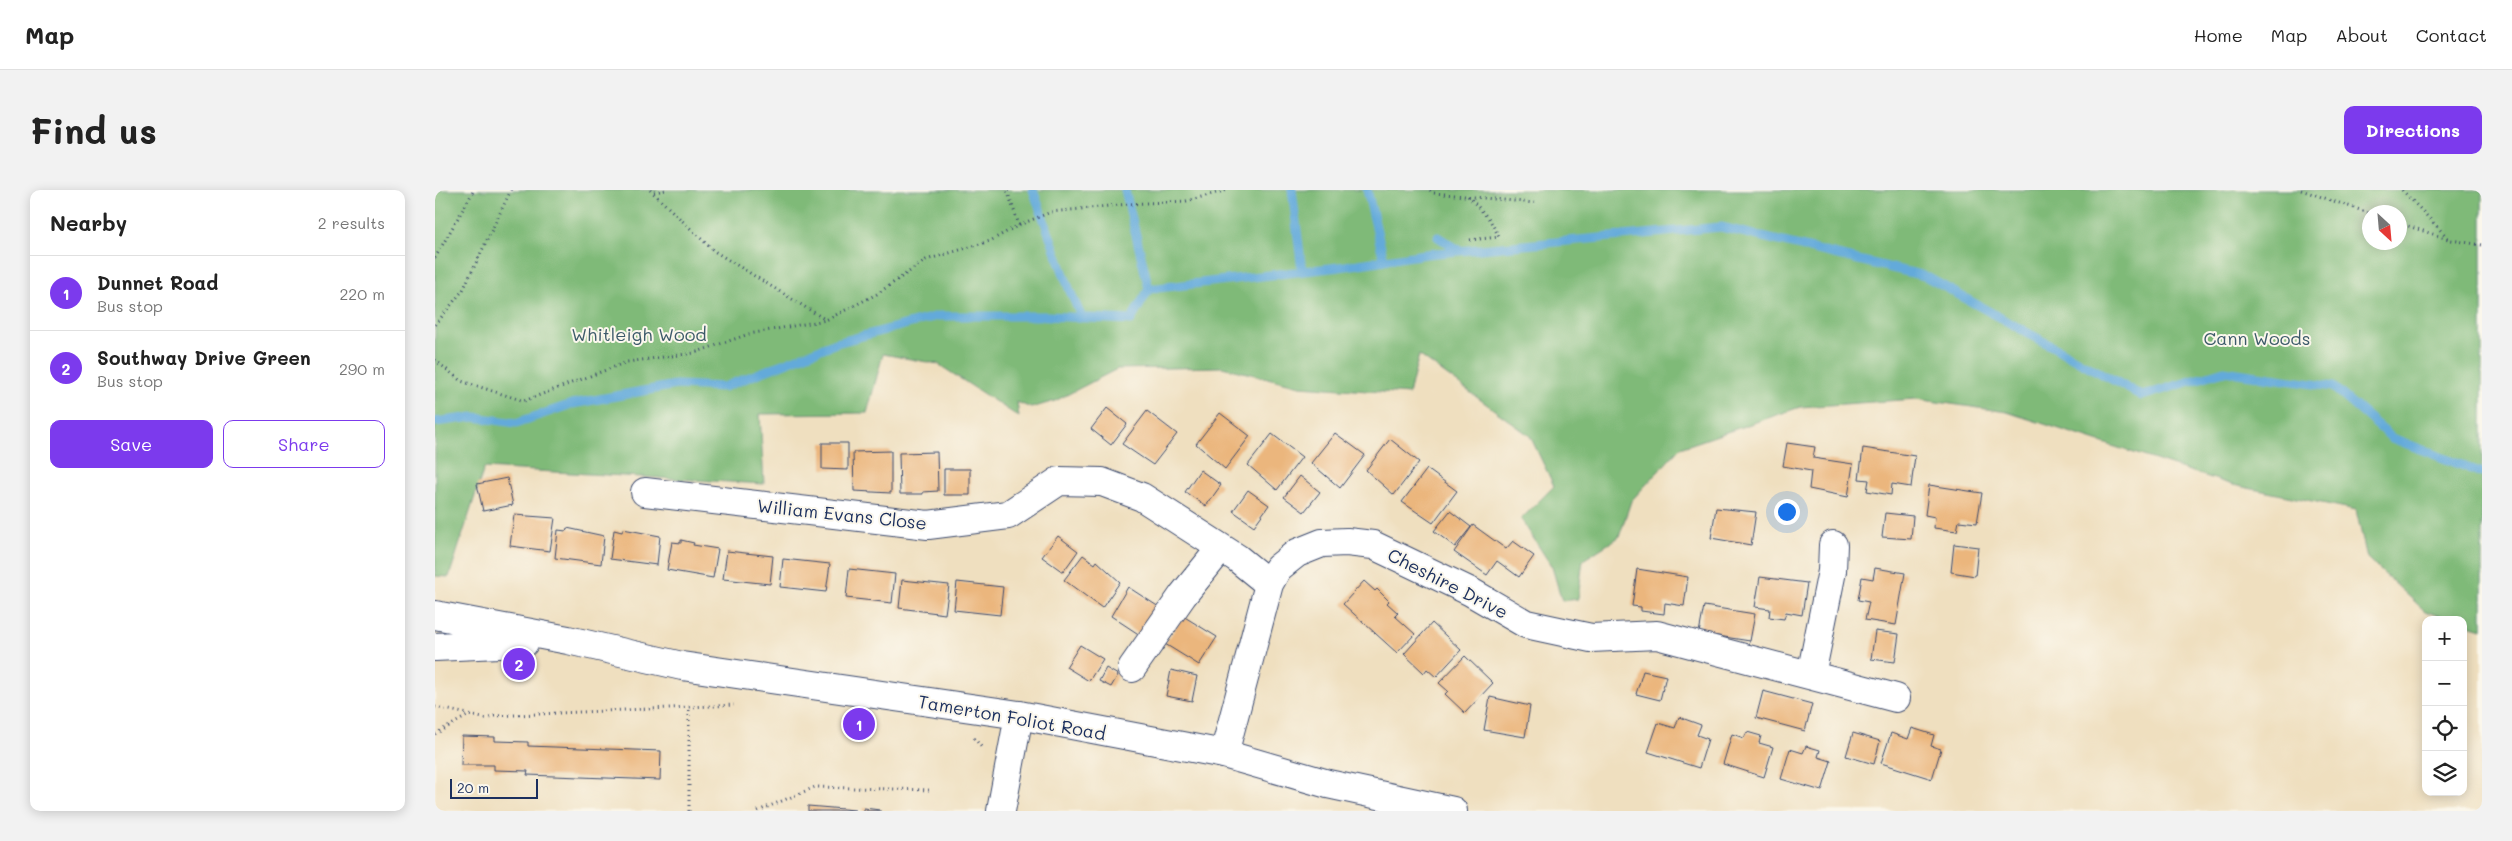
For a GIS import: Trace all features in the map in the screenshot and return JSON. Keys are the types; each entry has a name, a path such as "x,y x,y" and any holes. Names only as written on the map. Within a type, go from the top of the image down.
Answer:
{"street":[{"name":"William Evans Close","path":"645,492 928,525 1007,515 1059,481 1102,482 1142,497 1221,548 1269,584"},
{"name":"Cheshire Drive","path":"1224,754 1269,584 1278,568 1297,553 1323,543 1347,542 1373,545 1471,592 1526,624 1591,638 1657,635 1897,698"},
{"path":"1811,675 1832,571 1833,545"},
{"path":"1132,668 1183,595 1221,548"},
{"name":"Tamerton Foliot Road","path":"435,615 568,640 682,666 1019,715 1224,754 1328,784 1453,811"},
{"name":"Tamerton Foliot Road","path":"435,647 568,640"},
{"path":"1001,811 1019,715"}],"path":[{"path":"435,258 473,190"},
{"path":"435,325 463,290 511,190"},
{"path":"651,191 666,190"},
{"path":"1007,190 1019,226"},
{"path":"435,360 461,381 524,401 627,362 694,353 749,334 826,320 877,294 926,260 990,241 1051,212 1129,204 1185,201 1228,190"},
{"path":"1431,190 1434,193 1534,203"},
{"path":"2301,190 2362,211"},
{"path":"2401,190 2451,240"},
{"path":"651,191 714,251 826,320"},
{"path":"1468,196 1490,220 1499,237 1469,240"},
{"path":"2407,226 2451,240 2482,245"},
{"path":"435,707 487,719 504,715 736,705"},
{"path":"689,706 689,811"},
{"path":"435,734 469,715"},
{"path":"969,732 1007,778"},
{"path":"758,811 815,787 929,790"}],"green space":[{"path":"435,190 2482,190 2482,629 2467,624 2467,616 2440,616 2425,611 2367,558 2356,510 2233,485 2007,412 1916,399 1800,407 1680,448 1631,501 1619,537 1583,560 1578,599 1562,601 1552,567 1521,519 1554,486 1530,436 1419,355 1409,394 1300,386 1222,367 1117,369 1055,401 1031,408 1017,402 1019,417 938,364 883,354 867,413 760,414 764,484 484,468 449,577 435,576"}],"building":[{"path":"1107,408 1127,424 1111,445 1091,429"},
{"path":"1147,411 1177,434 1153,465 1122,444"},
{"path":"1220,413 1250,436 1225,469 1196,444"},
{"path":"1335,433 1365,455 1340,488 1311,463"},
{"path":"1272,434 1302,457 1277,490 1248,465"},
{"path":"1390,439 1419,462 1394,495 1366,470"},
{"path":"822,443 848,443 848,470 822,469"},
{"path":"1787,443 1815,447 1813,458 1853,464 1848,497 1809,489 1811,471 1783,466"},
{"path":"1863,448 1915,456 1911,487 1892,484 1891,495 1867,491 1869,480 1859,479"},
{"path":"891,451 891,493 854,491 853,452"},
{"path":"937,452 938,491 923,492 923,494 900,494 899,453"},
{"path":"944,469 970,469 970,495 944,495"},
{"path":"1427,469 1457,491 1433,523 1402,502"},
{"path":"1200,470 1221,485 1206,506 1185,492"},
{"path":"1300,476 1320,492 1304,512 1284,497"},
{"path":"507,478 513,505 483,511 477,484"},
{"path":"1929,485 1982,493 1977,523 1959,521 1957,531 1934,528 1935,517 1925,515"},
{"path":"1248,490 1269,505 1254,526 1233,511"},
{"path":"1716,508 1756,512 1751,545 1711,538"},
{"path":"1450,511 1471,527 1455,547 1434,531"},
{"path":"1885,513 1913,516 1911,539 1882,537"},
{"path":"514,515 555,518 550,551 510,546"},
{"path":"1473,525 1506,549 1513,541 1534,556 1519,577 1497,561 1487,575 1454,552"},
{"path":"567,528 604,536 601,564 555,558 558,530 566,531"},
{"path":"623,529 660,536 657,565 610,559 614,530 622,532"},
{"path":"1058,536 1078,551 1063,572 1042,557"},
{"path":"681,540 694,543 693,545 718,549 713,578 667,570 672,542 681,543"},
{"path":"1954,544 1978,547 1975,576 1951,572"},
{"path":"727,551 773,556 770,584 723,579"},
{"path":"1083,555 1095,564 1097,561 1120,582 1102,608 1064,580"},
{"path":"783,559 830,564 826,592 780,587"},
{"path":"1875,568 1905,573 1896,625 1865,620 1869,602 1858,600 1862,577 1873,579"},
{"path":"849,569 895,574 892,603 846,598"},
{"path":"1637,569 1688,577 1684,606 1665,603 1664,614 1641,611 1641,607 1632,606"},
{"path":"1760,577 1807,583 1802,615 1786,612 1784,619 1769,617 1770,609 1755,607"},
{"path":"902,580 949,585 945,614 899,608"},
{"path":"1364,581 1375,591 1377,589 1389,601 1387,603 1398,613 1395,616 1415,634 1397,653 1343,604"},
{"path":"957,582 1003,587 1000,615 954,610"},
{"path":"1128,587 1162,609 1143,637 1111,616"},
{"path":"1704,606 1755,614 1750,641 1699,633"},
{"path":"1183,616 1217,637 1199,665 1165,644"},
{"path":"1432,623 1461,650 1436,677 1427,669 1424,673 1404,654"},
{"path":"1875,631 1899,634 1895,662 1871,659"},
{"path":"1080,645 1103,659 1089,681 1066,667"},
{"path":"1465,656 1493,683 1465,713 1445,694 1448,691 1439,683"},
{"path":"1106,668 1118,675 1111,687 1099,681"},
{"path":"1171,670 1197,676 1192,701 1166,696"},
{"path":"1643,671 1666,676 1660,700 1636,694"},
{"path":"1763,691 1812,704 1805,731 1756,718"},
{"path":"1490,697 1530,706 1525,737 1484,730"},
{"path":"1679,717 1701,725 1697,735 1708,739 1699,768 1648,752 1658,723 1675,728"},
{"path":"1912,728 1934,735 1931,746 1941,749 1932,779 1881,763 1891,733 1908,739"},
{"path":"1747,732 1761,736 1759,743 1773,747 1764,777 1723,764 1732,734 1744,738"},
{"path":"1853,733 1880,741 1874,764 1846,756"},
{"path":"462,736 495,737 495,741 528,742 528,746 661,751 660,780 527,775 528,771 494,770 494,765 461,765"},
{"path":"1806,746 1820,750 1818,757 1831,761 1822,791 1781,779 1790,749 1803,753"},
{"path":"808,806 855,810 855,811 808,811"},
{"path":"864,808 880,810 880,811 864,811"}],"waterway":[{"path":"1033,190 1070,291 1082,318"},
{"path":"1125,190 1149,289"},
{"path":"1292,190 1302,270"},
{"path":"1367,190 1384,260"},
{"path":"435,422 474,417 516,423 572,404 676,385 724,387 836,343 938,316 1047,316 1131,320 1149,289 1339,267 1426,254 1721,227 1925,276 2142,396 2224,371 2333,387 2392,438 2482,473"},
{"path":"1438,237 1460,251"}],"place":[{"name":"Southway Drive Green","path":"519,664"},
{"name":"Dunnet Road","path":"859,724"}],"park label":[{"name":"Whitleigh Wood","path":"639,334"},
{"name":"Cann Woods","path":"2257,338"}]}
